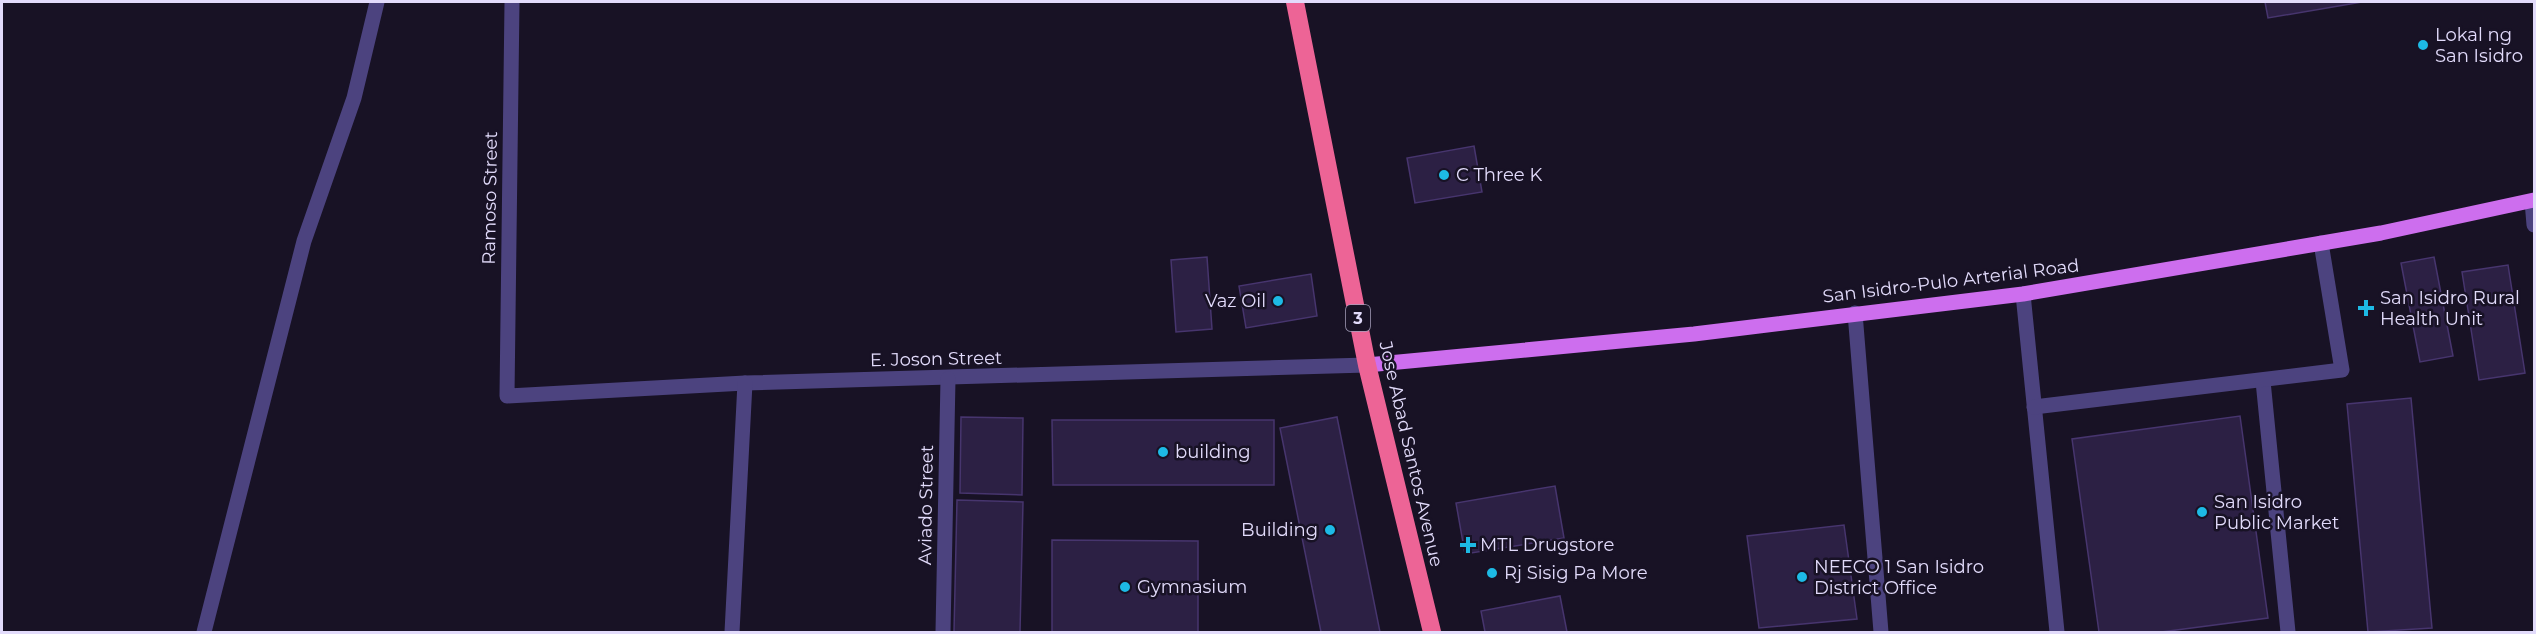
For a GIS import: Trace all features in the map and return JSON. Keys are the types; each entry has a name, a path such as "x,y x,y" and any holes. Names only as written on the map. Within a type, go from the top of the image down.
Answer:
{"highway":[{"name":"Jose Abad Santos Avenue","path":"1294,2 1367,365 1432,633"}],"main road":[{"name":"San Isidro-Pulo Arterial Road","path":"1367,365 1694,334 2023,294 2381,233 2533,200"}],"street":[{"path":"204,633 304,241 354,98 377,2"},
{"name":"Ramoso Street","path":"507,396 512,2"},
{"path":"2533,200 2535,225"},
{"path":"2034,407 2342,370 2321,243"},
{"path":"2023,294 2057,633"},
{"path":"1855,313 1881,633"},
{"name":"E. Joson Street","path":"507,396 745,383 948,379 1367,365"},
{"name":"Aviado Street","path":"943,633 948,379"},
{"path":"2263,381 2288,633"},
{"path":"732,633 745,383"}],"building":[{"path":"2265,2 2362,2 2268,18"},
{"name":"C Three K","path":"1474,146 1482,192 1415,203 1407,158"},
{"path":"1207,257 1212,329 1176,332 1171,260"},
{"path":"2434,257 2453,356 2420,362 2401,263"},
{"path":"2508,265 2525,373 2479,380 2462,272"},
{"name":"Vaz Oil","path":"1311,274 1317,316 1246,328 1239,286"},
{"path":"2411,398 2432,628 2368,632 2347,404"},
{"path":"2240,416 2268,618 2161,632 2099,632 2072,439"},
{"path":"961,417 1023,418 1022,495 960,493"},
{"name":"Building","path":"1337,417 1380,632 1321,632 1280,428"},
{"name":"building","path":"1052,420 1274,420 1274,485 1053,485"},
{"path":"1555,486 1564,538 1465,554 1456,503"},
{"path":"957,500 1023,502 1020,632 954,632"},
{"name":"NEECO 1 San Isidro District Office","path":"1844,525 1857,619 1759,628 1747,536"},
{"name":"Gymnasium","path":"1052,540 1198,541 1198,632 1052,632"},
{"path":"1560,596 1567,632 1485,632 1481,611"}],"place":[{"name":"Lokal ng San Isidro","path":"2423,45"},
{"name":"C Three K","path":"1444,175"},
{"name":"Vaz Oil","path":"1278,301"},
{"name":"San Isidro Rural Health Unit","path":"2366,308"},
{"name":"building","path":"1163,452"},
{"name":"San Isidro Public Market","path":"2202,512"},
{"name":"Building","path":"1330,530"},
{"name":"MTL Drugstore","path":"1468,545"},
{"name":"Rj Sisig Pa More","path":"1492,573"},
{"name":"NEECO 1 San Isidro District Office","path":"1802,577"},
{"name":"Gymnasium","path":"1125,587"}]}
